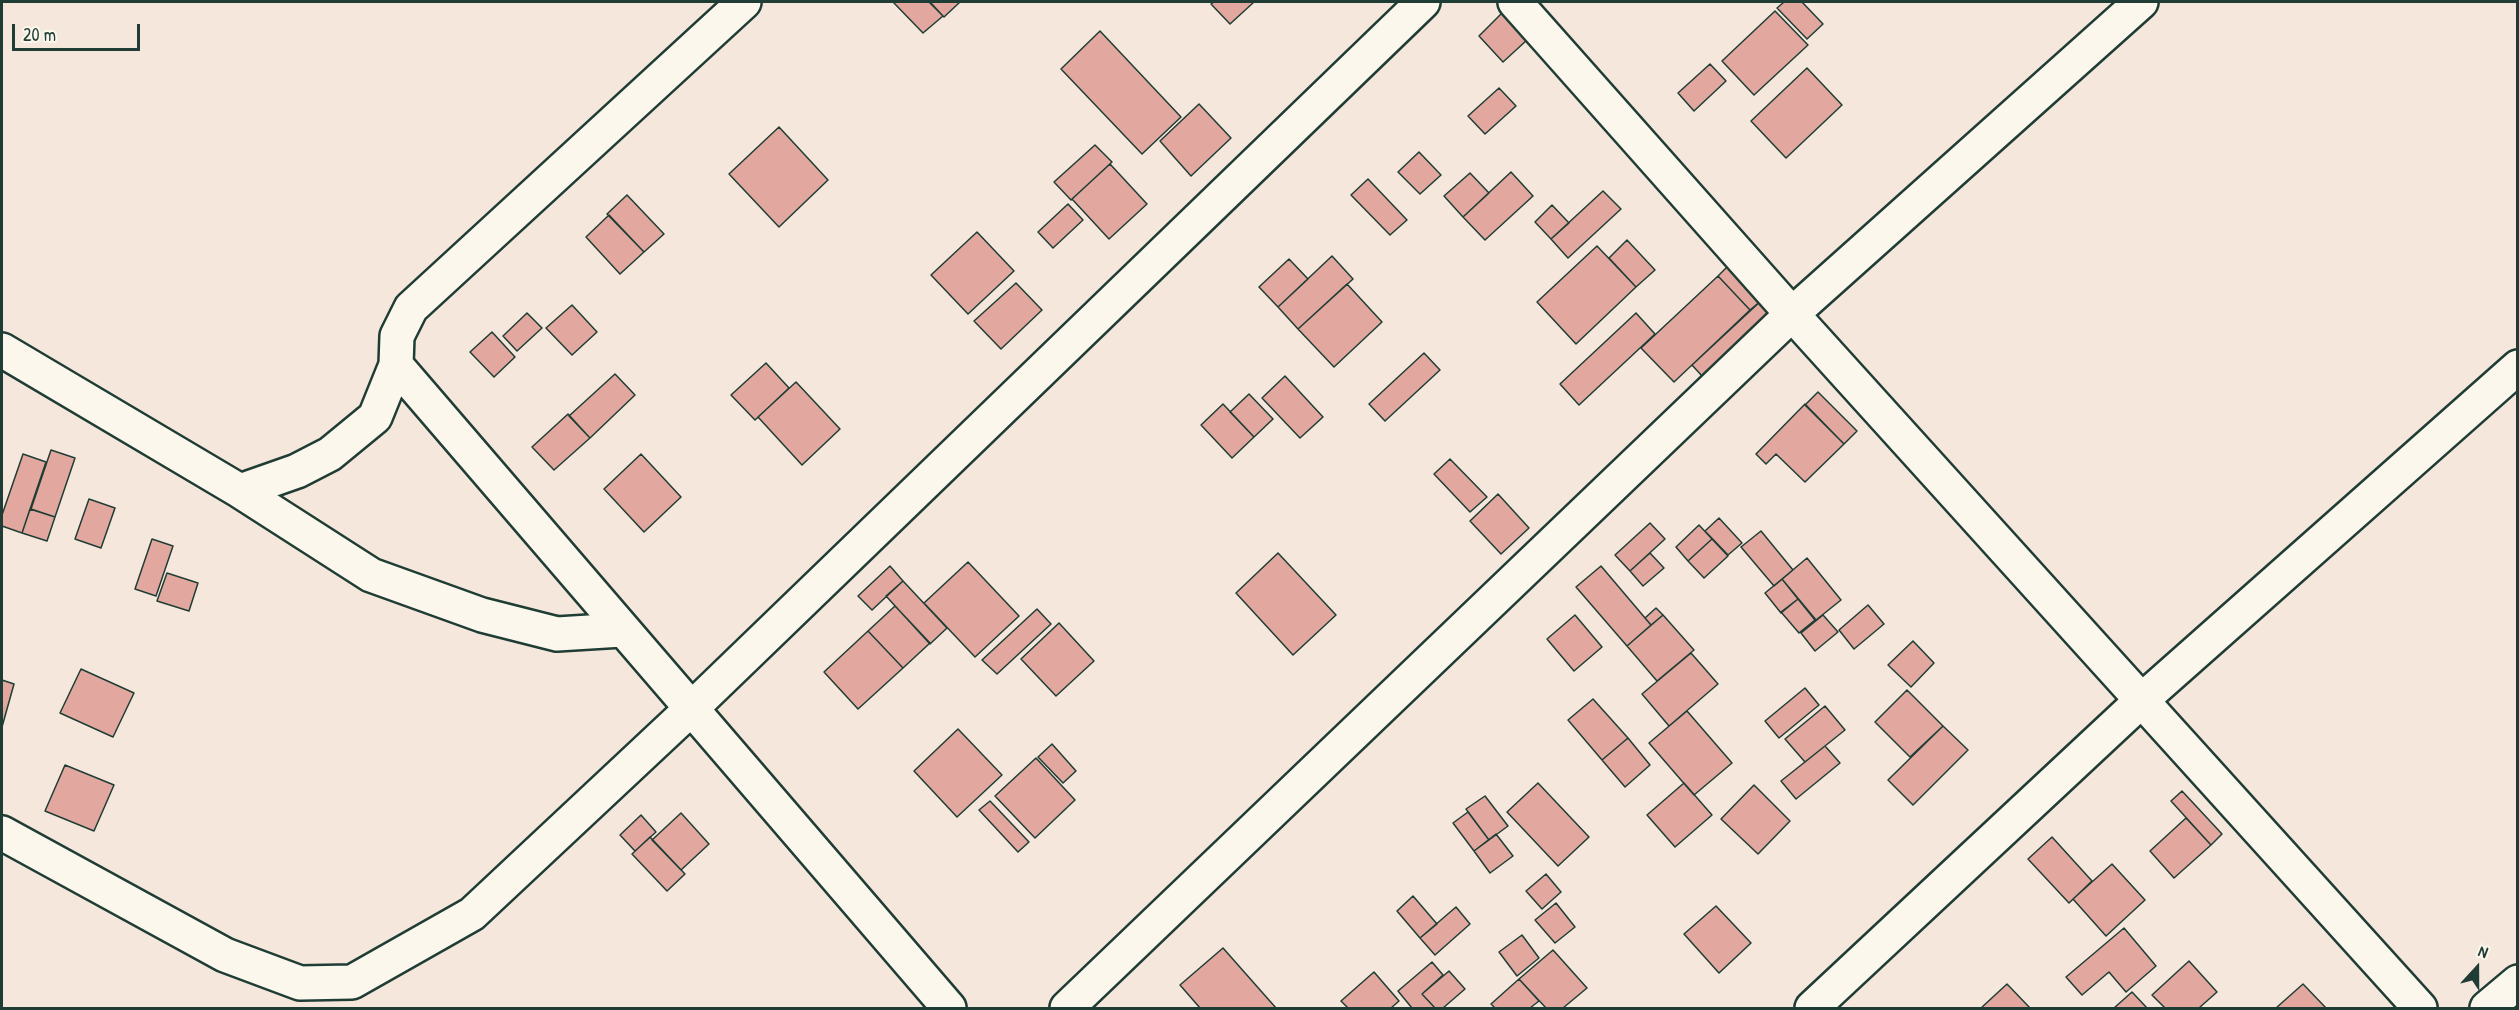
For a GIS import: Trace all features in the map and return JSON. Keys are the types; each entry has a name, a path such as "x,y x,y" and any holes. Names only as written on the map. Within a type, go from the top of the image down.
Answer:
{"street":[{"path":"240,491 297,471 330,454 375,417 396,365 397,336 411,308 744,2"},
{"path":"2,833 225,955 300,983 352,982 472,914 692,708 1423,2"},
{"path":"1515,2 1792,314 2420,1008"},
{"path":"1067,1008 1792,314 2141,2"},
{"path":"2,350 240,491 371,575 482,615 557,634 622,630"},
{"path":"396,365 949,1008"},
{"path":"1812,1008 2142,700 2517,367"},
{"path":"2487,1008 2517,982"}],"building":[{"path":"893,2 930,2 943,16 923,33"},
{"path":"929,2 960,2 944,17"},
{"path":"1214,2 1254,2 1230,24 1211,4"},
{"path":"1784,2 1802,2 1823,24 1807,39 1777,8"},
{"path":"1775,11 1808,45 1754,95 1722,61"},
{"path":"1502,13 1527,40 1503,62 1479,36"},
{"path":"1100,31 1181,117 1142,154 1061,69"},
{"path":"1710,64 1726,81 1694,111 1678,93"},
{"path":"1807,68 1842,105 1786,158 1751,121"},
{"path":"1499,88 1516,106 1485,134 1468,116"},
{"path":"1199,104 1231,138 1191,176 1160,141"},
{"path":"779,127 828,180 779,227 729,174"},
{"path":"1095,145 1112,162 1071,200 1054,182"},
{"path":"1419,152 1441,175 1420,194 1398,172"},
{"path":"1110,164 1147,204 1109,239 1072,199"},
{"path":"1511,172 1533,196 1485,240 1463,217"},
{"path":"1470,173 1489,193 1463,217 1444,196"},
{"path":"1368,179 1407,220 1390,235 1351,195"},
{"path":"1603,191 1621,209 1568,258 1551,239"},
{"path":"627,195 664,234 644,252 607,214"},
{"path":"1068,204 1083,220 1053,248 1038,232"},
{"path":"1552,205 1569,223 1551,239 1535,222"},
{"path":"609,215 644,252 620,274 586,237"},
{"path":"977,232 1014,271 968,314 931,275"},
{"path":"1627,240 1655,270 1636,287 1609,258"},
{"path":"1597,246 1636,287 1576,344 1537,302"},
{"path":"1332,256 1353,279 1298,329 1278,307"},
{"path":"1289,259 1308,279 1278,307 1259,287"},
{"path":"1730,264 1763,299 1750,310 1718,276"},
{"path":"1718,276 1750,310 1674,382 1641,348"},
{"path":"1016,283 1042,310 1001,349 974,321"},
{"path":"1347,284 1382,322 1334,367 1298,329"},
{"path":"1763,299 1773,310 1702,376 1692,365"},
{"path":"572,305 597,332 572,355 546,328"},
{"path":"527,313 542,328 517,351 503,336"},
{"path":"1636,313 1655,334 1579,405 1560,384"},
{"path":"492,332 515,357 494,377 470,352"},
{"path":"1424,353 1440,370 1385,421 1369,404"},
{"path":"766,363 789,388 755,420 731,395"},
{"path":"615,374 635,395 590,438 569,416"},
{"path":"1285,376 1323,417 1300,438 1262,398"},
{"path":"796,382 840,429 802,465 758,417"},
{"path":"1818,392 1857,431 1844,444 1805,405"},
{"path":"1249,394 1273,419 1254,437 1230,412"},
{"path":"1223,404 1254,437 1232,458 1201,425"},
{"path":"1805,404 1844,444 1805,482 1776,454 1766,464 1756,454"},
{"path":"568,414 590,438 554,470 532,447"},
{"path":"51,450 75,458 55,517 31,509"},
{"path":"23,454 46,462 22,533 2,526 2,515"},
{"path":"641,454 681,497 644,532 604,489"},
{"path":"1450,459 1487,497 1470,512 1434,474"},
{"path":"1498,494 1529,528 1501,554 1470,521"},
{"path":"89,499 115,508 101,548 75,539"},
{"path":"30,509 55,517 47,541 22,533"},
{"path":"1719,518 1742,543 1728,555 1705,531"},
{"path":"1650,523 1665,539 1630,571 1615,555"},
{"path":"1699,525 1712,539 1688,561 1676,547"},
{"path":"1761,531 1793,570 1774,586 1741,547"},
{"path":"152,539 173,546 156,596 135,589"},
{"path":"1712,539 1728,556 1704,578 1688,561"},
{"path":"1278,553 1336,615 1293,655 1236,593"},
{"path":"1650,553 1664,568 1643,586 1630,571"},
{"path":"1807,558 1841,600 1816,620 1782,579"},
{"path":"968,562 1019,616 975,657 924,603"},
{"path":"890,566 903,581 872,610 858,596"},
{"path":"1601,566 1651,625 1627,646 1576,587"},
{"path":"167,573 198,583 189,611 157,601"},
{"path":"1782,579 1798,599 1781,613 1765,593"},
{"path":"903,581 947,628 930,644 886,596"},
{"path":"1798,599 1815,620 1799,633 1781,612"},
{"path":"1868,605 1884,624 1854,649 1839,630"},
{"path":"895,606 930,643 903,668 868,631"},
{"path":"1656,608 1663,615 1651,625 1645,618"},
{"path":"1037,609 1051,624 997,674 982,660"},
{"path":"1575,615 1602,647 1574,671 1547,639"},
{"path":"1663,615 1694,650 1657,681 1627,646"},
{"path":"1823,615 1838,632 1815,651 1801,633"},
{"path":"1059,623 1094,661 1056,696 1021,659"},
{"path":"868,631 903,668 858,709 824,672"},
{"path":"1913,641 1934,663 1911,687 1888,665"},
{"path":"1691,653 1718,684 1669,726 1642,694"},
{"path":"81,669 134,693 113,737 60,713"},
{"path":"2,680 14,684 2,727"},
{"path":"1805,688 1819,705 1779,738 1765,721"},
{"path":"1907,690 1943,726 1910,757 1875,722"},
{"path":"1593,699 1628,738 1602,760 1568,720"},
{"path":"1825,706 1845,730 1805,762 1785,739"},
{"path":"1687,711 1732,763 1694,795 1649,743"},
{"path":"1943,726 1968,750 1913,805 1888,780"},
{"path":"958,729 1002,775 957,817 914,771"},
{"path":"1628,738 1650,765 1625,787 1602,760"},
{"path":"1052,744 1076,771 1063,783 1038,757"},
{"path":"1825,746 1840,763 1796,799 1781,781"},
{"path":"1036,758 1075,800 1035,838 995,796"},
{"path":"65,765 114,785 94,831 45,811"},
{"path":"1538,783 1589,837 1558,866 1507,812"},
{"path":"1684,783 1712,815 1675,847 1647,815"},
{"path":"1754,785 1790,821 1758,854 1721,819"},
{"path":"2182,791 2222,834 2211,845 2171,801"},
{"path":"1485,796 1508,826 1489,840 1466,809"},
{"path":"990,801 1029,842 1018,852 979,810"},
{"path":"1468,812 1489,840 1474,851 1453,823"},
{"path":"681,813 709,844 681,870 652,840"},
{"path":"641,815 656,832 635,851 620,835"},
{"path":"2186,818 2211,845 2174,878 2150,851"},
{"path":"1496,834 1513,856 1490,873 1474,851"},
{"path":"650,837 685,874 667,891 632,854"},
{"path":"2052,837 2092,881 2069,903 2028,859"},
{"path":"2112,864 2145,900 2106,936 2073,899"},
{"path":"1546,874 1561,892 1542,909 1526,891"},
{"path":"1413,896 1437,924 1420,938 1397,911"},
{"path":"1556,903 1575,927 1555,943 1535,920"},
{"path":"1716,906 1751,943 1719,973 1684,934"},
{"path":"1456,907 1470,924 1435,955 1420,938"},
{"path":"2124,928 2156,966 2126,992 2109,972 2082,995 2066,977"},
{"path":"1522,935 1539,958 1517,976 1499,952"},
{"path":"1223,948 1276,1008 1200,1008 1180,985"},
{"path":"1553,950 1587,988 1563,1008 1546,1008 1519,979"},
{"path":"2189,961 2217,992 2199,1008 2165,1008 2152,995"},
{"path":"1432,962 1443,975 1422,994 1435,1008 1412,1008 1398,991"},
{"path":"1449,971 1465,989 1443,1008 1435,1008 1422,994"},
{"path":"1374,972 1399,1001 1391,1008 1348,1008 1341,1001"},
{"path":"1519,979 1539,1001 1530,1008 1495,1008 1491,1004"},
{"path":"2007,984 2030,1008 1981,1008"},
{"path":"2303,984 2326,1008 2276,1008"},
{"path":"2132,992 2147,1008 2114,1008"}]}
